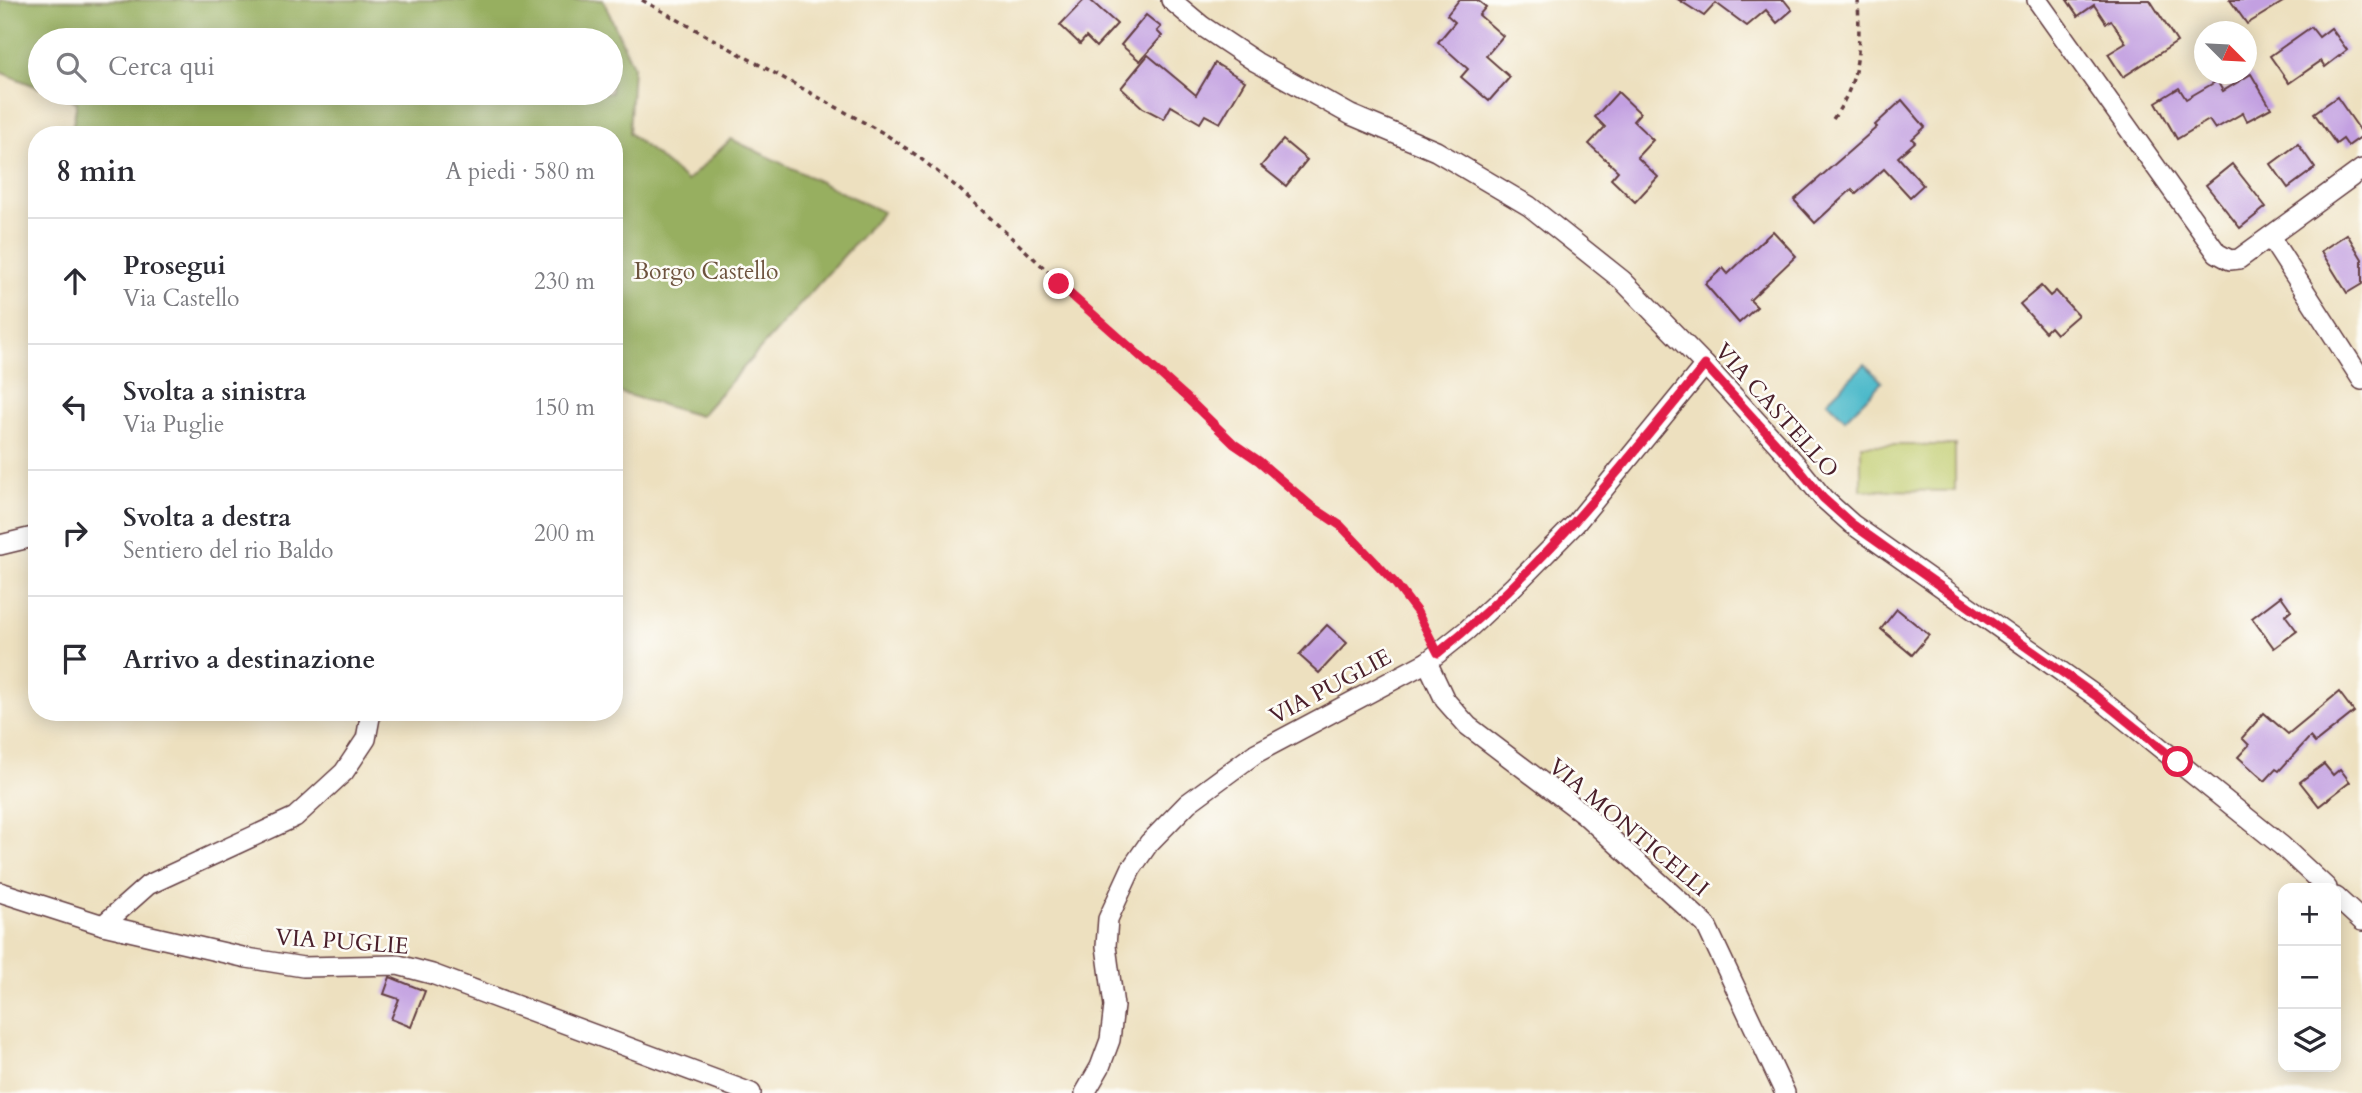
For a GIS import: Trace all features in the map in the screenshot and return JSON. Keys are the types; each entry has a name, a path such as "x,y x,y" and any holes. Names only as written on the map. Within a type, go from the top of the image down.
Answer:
{"street":[{"name":"VIA CASTELLO","path":"1171,0 1202,26 1256,62 1351,115 1436,151 1529,206 1622,280 1705,365 1823,498 1852,524 2096,696 2282,846 2322,883"},
{"path":"2037,0 2217,253 2230,260 2239,259 2362,169"},
{"path":"2270,237 2362,380"},
{"name":"VIA PUGLIE","path":"1085,1093 1100,1067 1110,1040 1114,1006 1107,946 1108,919 1131,869 1149,843 1188,803 1256,753 1433,658 1514,586 1576,523 1705,365"},
{"path":"0,545 28,538"},
{"name":"VIA MONTICELLI","path":"1433,658 1445,700 1468,726 1584,814 1706,925 1785,1093"},
{"path":"103,925 148,886 295,817 344,772 366,739 369,721"},
{"name":"VIA PUGLIE","path":"0,892 103,925 247,958 303,967 398,965 432,975 751,1093"},
{"path":"2341,902 2362,921"}],"path":[{"path":"642,0 884,134 958,188 1234,444 1259,461 1311,506 1341,526 1395,583 1417,612 1433,658"},
{"path":"1833,119 1847,99 1858,66 1858,0"}],"green space":[{"name":"Borgo Castello","path":"0,0 603,0 616,28 28,28 28,83 0,72"},
{"name":"Borgo Castello","path":"623,44 633,66 629,133 687,181 731,139 883,212 700,416 623,394 623,126 73,126 76,105 623,105"},
{"path":"1861,445 1955,445 1955,491 1861,490"}],"water":[{"path":"1865,364 1882,382 1845,419 1827,401"}],"building":[{"path":"1084,0 1090,0 1117,24 1096,47 1086,37 1080,44 1060,25"},
{"path":"1459,0 1477,0 1486,7 1479,15 1503,36 1486,56 1510,77 1489,101 1461,77 1468,69 1438,42 1455,22 1447,15"},
{"path":"1679,0 1784,0 1792,10 1777,23 1766,10 1747,26 1716,3 1704,16"},
{"path":"2067,0 2150,0 2177,42 2123,77 2108,54 2126,43 2111,20 2106,23 2094,5 2078,16"},
{"path":"2230,0 2286,0 2252,21 2245,21"},
{"path":"1146,15 1161,27 1157,31 1162,36 1140,61 1121,45"},
{"path":"2311,27 2319,37 2331,28 2347,50 2325,67 2321,61 2289,83 2270,56"},
{"path":"1148,55 1196,95 1215,63 1245,81 1220,123 1205,115 1200,123 1171,106 1164,119 1143,108 1121,88"},
{"path":"2212,84 2219,84 2223,91 2235,84 2257,84 2271,108 2247,121 2243,113 2215,129 2209,120 2177,139 2156,102 2179,88 2186,99"},
{"path":"1618,92 1640,113 1633,121 1653,140 1637,157 1658,177 1635,202 1611,179 1618,171 1589,144 1605,127 1595,117"},
{"path":"2337,97 2362,133 2362,136 2348,146 2343,139 2336,144 2314,113"},
{"path":"1902,100 1925,127 1912,139 1915,142 1898,157 1923,185 1910,197 1884,169 1856,194 1852,189 1815,223 1794,200 1877,127 1875,125"},
{"path":"1283,140 1307,160 1286,186 1261,166"},
{"path":"2298,144 2315,168 2288,188 2271,164"},
{"path":"2232,164 2266,207 2240,228 2206,185"},
{"path":"1773,231 1796,256 1750,300 1757,307 1739,323 1705,284 1723,268 1728,274"},
{"path":"2347,234 2362,259 2362,284 2347,293 2321,251"},
{"path":"2041,286 2050,296 2056,291 2078,315 2056,334 2050,327 2045,332 2020,304"},
{"path":"2281,596 2291,610 2285,615 2297,631 2274,648 2252,618"},
{"path":"1897,609 1929,635 1912,655 1881,629"},
{"path":"1327,625 1347,643 1319,673 1299,655"},
{"path":"2339,692 2354,712 2315,743 2310,737 2279,771 2276,769 2265,781 2238,757 2249,745 2242,738 2264,713 2288,734"},
{"path":"2324,764 2333,775 2340,769 2350,782 2319,806 2300,782"},
{"path":"390,977 425,991 411,1027 391,1019 399,999 384,994"}],"route":[{"path":"1059,284 1185,396 1234,444 1259,461 1311,506 1341,526 1395,583 1417,612 1438,653 1514,586 1576,523 1705,365 1823,498 1852,524 2096,696 2178,762"}]}
